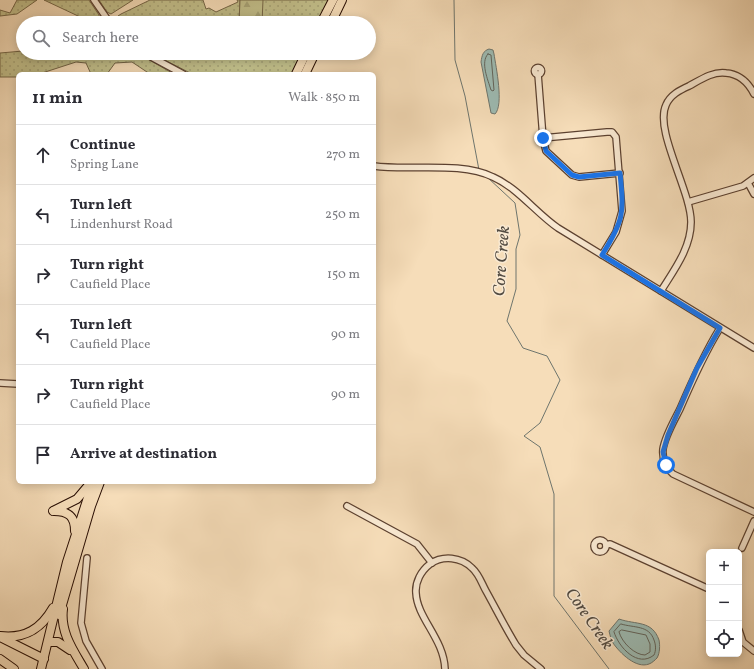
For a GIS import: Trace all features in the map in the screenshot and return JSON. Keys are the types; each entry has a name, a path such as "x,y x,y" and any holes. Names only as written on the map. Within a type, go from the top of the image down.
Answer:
{"highway":[{"path":"325,16 333,0"},
{"path":"334,16 342,0"},
{"path":"297,72 303,60"},
{"path":"306,72 312,60"},
{"path":"84,669 63,628 61,600 75,536 90,484"},
{"path":"75,536 74,520 69,514 62,511 54,511 83,495 90,484"},
{"path":"41,669 61,600 99,484"},
{"path":"0,637 19,637 34,631 43,623 61,600"},
{"path":"0,637 44,659"},
{"path":"49,642 62,643 75,654"},
{"path":"0,659 14,669"}],"street":[{"path":"94,0 105,16"},
{"path":"157,60 179,72"},
{"path":"661,291 685,251 689,239 691,223 688,202 663,122 667,102 679,91 712,74 721,73 739,77 747,83 754,94"},
{"path":"538,74 543,138 546,151 572,175 579,177 620,173"},
{"path":"543,138 612,132 616,137 623,202 620,223 602,255"},
{"path":"376,166 422,167 487,174 507,185 546,219 754,348"},
{"path":"688,202 748,183 754,178"},
{"path":"748,183 754,194"},
{"path":"720,328 701,361 673,424 664,447 664,458 668,469 673,474 754,512"},
{"path":"0,383 16,384"},
{"path":"347,506 417,544 432,563"},
{"path":"742,548 754,521"},
{"path":"606,544 610,544 706,589"},
{"path":"87,558 81,618 82,629 102,669"},
{"path":"445,669 442,649 419,606 416,594 419,578 432,563 442,559 454,559 472,568 516,645 524,655 541,669"},
{"path":"742,639 743,642 754,651"}],"green space":[{"path":"17,0 37,0 17,14 0,16 0,10 10,13"},
{"path":"44,0 89,0 99,16 78,16"},
{"path":"99,0 133,0 111,14 107,12"},
{"path":"150,0 203,0 206,9 209,8 216,12 238,2 237,0 240,0 239,16 118,16"},
{"path":"240,0 263,0 262,16 239,16"},
{"path":"255,0 328,0 320,16 256,16"},
{"path":"16,52 16,60 149,60 170,72 147,72 132,62 115,63 108,72 90,72 86,63 76,62 45,72 16,72 16,77 0,77 0,53"},
{"path":"165,60 299,60 293,72 188,72"}],"water":[{"path":"489,49 493,50 499,86 499,103 495,114 491,113 481,62 483,54"},
{"path":"619,619 643,624 652,629 659,640 660,649 657,658 649,664 639,664 629,659 616,647 609,631"}],"waterway":[{"name":"Core Creek","path":"454,0 455,60 465,96 479,170"},
{"name":"Core Creek","path":"487,177 515,203 520,235 516,249 516,289 507,321 523,348 547,356 560,380 540,423 524,436 540,447 554,494 554,596 609,669"}],"route":[{"path":"543,138 546,151 572,175 579,177 620,173 623,202 620,223 602,255 720,328 697,368 668,435 663,452 666,465"}]}
